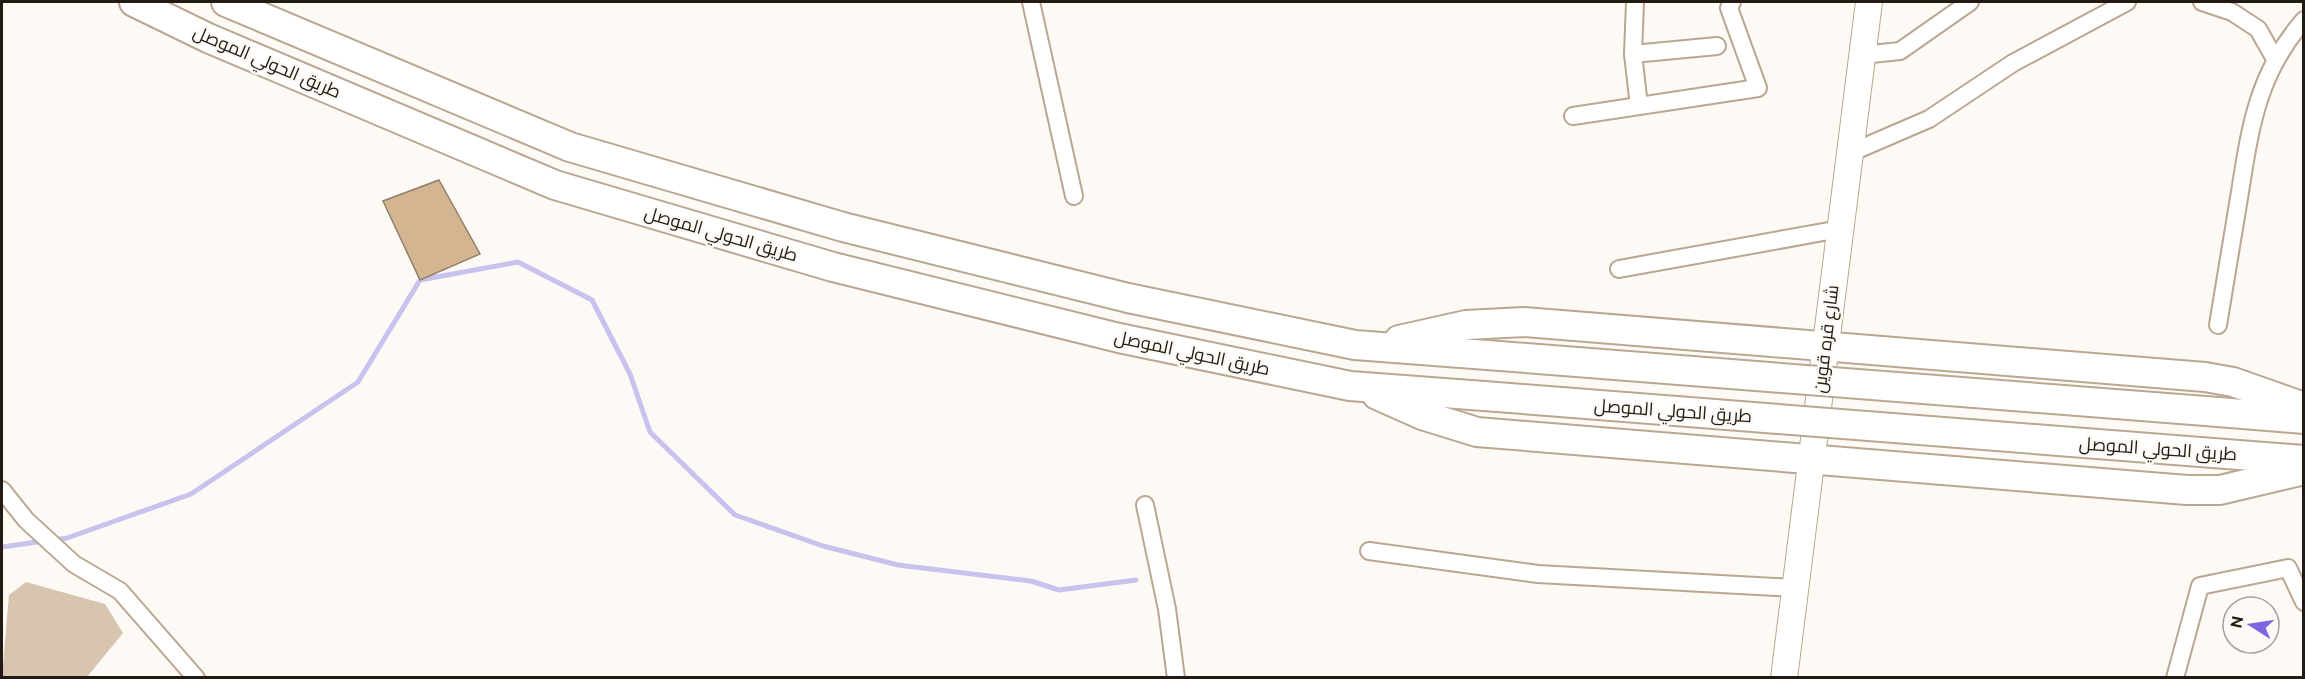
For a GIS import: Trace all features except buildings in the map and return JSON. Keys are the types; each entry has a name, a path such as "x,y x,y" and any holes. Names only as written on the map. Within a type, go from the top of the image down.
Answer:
{"highway":[{"name":"طريق الحولي الموصل","path":"134,2 208,38 555,185 833,267 1119,338 1350,386 2304,460"},
{"path":"226,2 570,147 843,227 1128,298 1355,345 2304,419"},
{"path":"1355,345 1383,343 1466,325 1524,322 2205,377 2250,387 2304,407"},
{"path":"1350,386 1370,392 1429,418 1477,432 2187,490 2220,490 2304,470"}],"main road":[{"name":"شارع قره قوين","path":"1784,678 1869,2"}],"street":[{"path":"1032,2 1074,196"},
{"path":"1635,2 1633,54 1639,106"},
{"path":"1573,116 1758,88 1729,8 1732,2"},
{"path":"1862,56 1900,51 1970,2"},
{"path":"1850,153 1929,119 2013,63 2127,2"},
{"path":"2202,2 2232,12 2258,29 2275,59"},
{"path":"2218,326 2252,122 2266,76 2287,39 2304,20"},
{"path":"1633,54 1717,46"},
{"path":"1619,269 1840,229"},
{"path":"2,490 26,520 74,564 120,591 196,678"},
{"path":"1145,505 1167,609 1176,678"},
{"path":"1369,551 1538,574 1795,588"},
{"path":"2175,678 2200,586 2288,568 2304,602"}],"shaded area":[{"path":"26,582 105,604 123,633 87,677 2,677 9,595"}],"waterway":[{"path":"54,540 67,538 191,494 358,382 420,280 518,262 592,300 630,374 650,432 735,515 823,546 898,565 1031,581 1059,590 1136,580"},
{"path":"2,547 44,541"}]}
